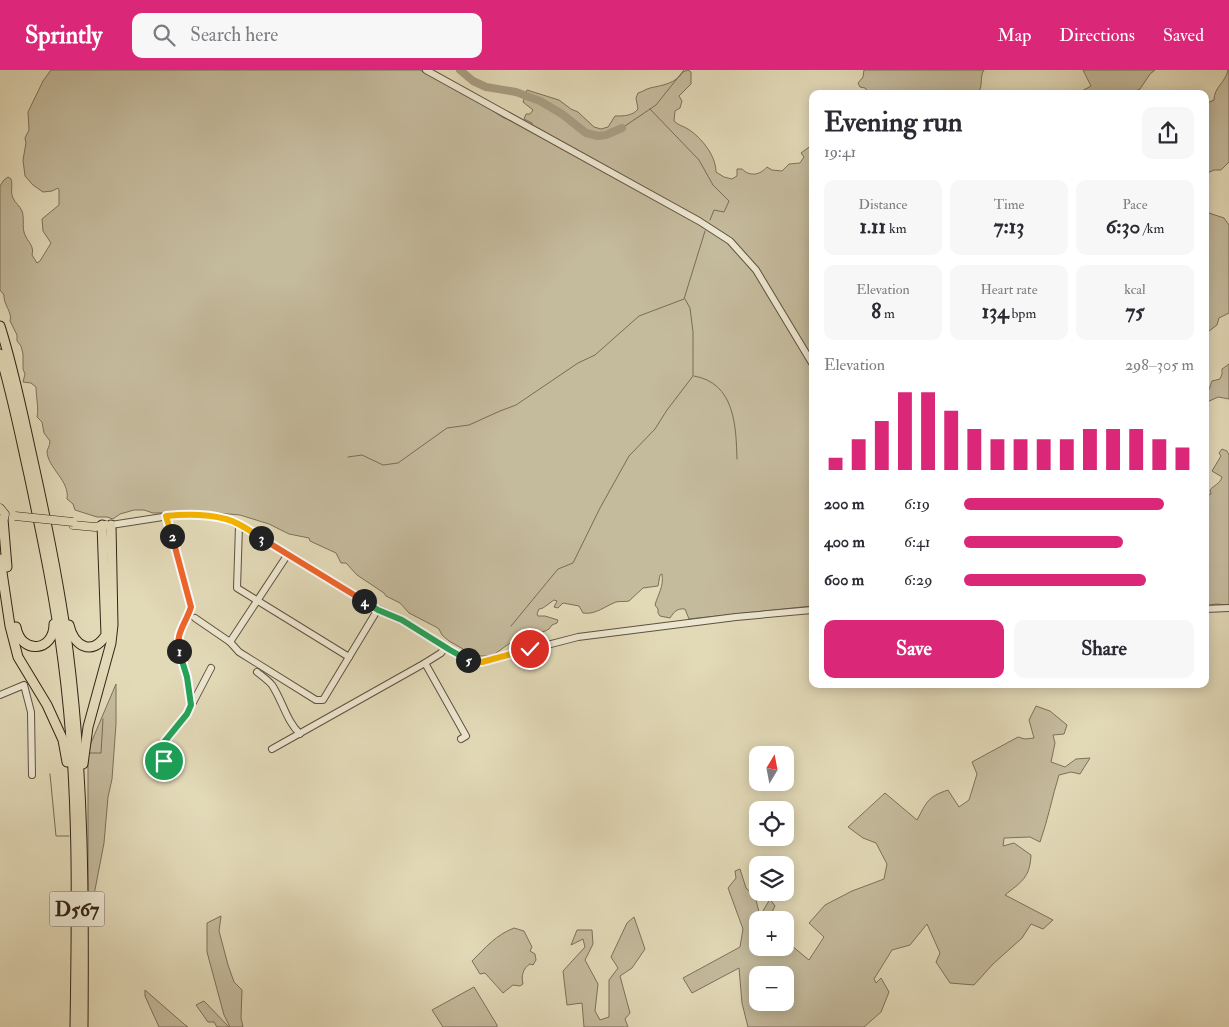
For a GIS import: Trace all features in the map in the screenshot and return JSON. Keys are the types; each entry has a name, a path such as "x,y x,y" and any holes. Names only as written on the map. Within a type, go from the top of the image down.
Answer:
{"highway":[{"name":"D567","path":"0,326 25,425 51,543 57,598 71,676 84,898 83,1027"},
{"name":"D567","path":"0,354 57,598"},
{"path":"2,516 16,630 18,636 27,645 38,647 46,644 52,638 57,598"},
{"path":"57,598 76,642 88,647 96,646 102,641 106,635 106,525"},
{"path":"77,792 84,745 111,643 113,625 106,525"},
{"path":"0,559 10,626 18,657 47,705 63,740 77,792"},
{"name":"D567","path":"75,1027 77,792"}],"main road":[{"path":"2,516 106,525"}],"street":[{"path":"426,70 699,221 730,241 756,270 809,358"},
{"path":"106,525 182,514 206,515 227,519 288,554 378,610 402,620 464,659 482,662 578,636 809,610"},
{"path":"166,516 191,607 177,641 187,677 191,705"},
{"path":"239,526 237,588 349,657"},
{"path":"230,642 288,554"},
{"path":"1209,609 1229,608"},
{"path":"195,618 230,642 239,652 316,700 323,700 378,610"},
{"path":"272,749 424,663 441,653 446,647"},
{"path":"424,663 466,736 461,739"},
{"path":"164,761 165,741 187,714 211,668"},
{"path":"257,672 271,683 282,703 289,723 300,734"},
{"path":"0,695 24,684 31,712 32,775"}],"shaded area":[{"path":"51,70 420,70 486,106 502,117 529,129 532,127 532,123 524,119 526,114 530,114 533,110 523,102 527,90 559,100 578,112 594,127 601,129 608,127 615,116 628,115 636,111 638,109 636,98 638,93 648,88 672,82 688,70 691,72 691,84 679,96 682,101 680,108 675,111 674,121 688,129 703,142 714,160 716,172 732,179 737,176 737,169 742,169 752,174 761,172 767,167 772,170 782,171 789,164 800,163 804,157 801,153 809,147 809,606 689,619 685,609 680,609 670,618 660,616 655,605 661,587 662,574 660,575 658,586 643,588 629,601 616,602 592,613 583,613 579,606 563,603 558,608 554,607 557,601 554,600 539,609 537,614 538,616 558,620 549,629 528,634 520,642 510,643 492,656 474,656 449,641 442,635 439,629 409,613 400,603 386,596 357,575 346,563 341,563 336,553 310,541 309,538 289,534 269,524 240,515 207,512 153,513 144,510 134,510 120,514 113,519 97,517 75,510 73,504 67,499 67,492 62,480 48,458 47,452 50,441 44,433 42,422 37,417 36,387 31,383 23,382 25,374 21,346 17,341 17,335 10,321 11,318 4,295 0,290 0,186 4,180 8,177 11,179 13,198 22,211 23,228 31,246 32,255 37,263 51,243 43,231 42,219 59,205 58,188 43,192 25,176 23,160 25,138 29,130 28,112 43,81"},
{"path":"864,70 984,70 979,90 867,90 860,87 858,83 863,77"},
{"path":"1083,70 1155,70 1138,90 1084,90 1091,86"},
{"path":"1229,70 1229,162 1221,170 1209,172 1209,102 1214,100 1216,92"},
{"path":"1209,213 1224,218 1229,225 1229,313 1219,318 1217,325 1209,331"},
{"path":"1229,364 1229,399 1218,397 1209,401 1209,389 1212,381 1220,379 1222,369"},
{"path":"1222,449 1227,451 1229,455 1229,605 1209,605 1209,494 1211,494 1210,490 1222,477 1212,471 1221,456 1219,453"},
{"path":"116,684 116,724 112,779 108,797 104,843 88,926 88,750"},
{"path":"1036,706 1050,711 1067,725 1064,734 1053,735 1055,743 1051,762 1065,767 1076,759 1090,758 1080,774 1071,772 1059,775 1040,842 1030,837 1004,838 1003,846 1014,843 1031,855 1029,869 1024,879 1005,895 1053,920 1043,929 1031,924 1022,938 993,964 974,985 950,983 936,962 940,953 927,924 910,945 892,950 874,979 876,983 881,978 889,992 881,1012 864,1027 748,1027 742,1003 739,968 692,993 683,978 740,947 743,929 728,888 736,878 735,871 740,869 746,888 749,891 749,901 756,901 759,911 749,911 749,956 794,956 794,948 809,960 824,937 809,923 825,905 852,891 884,879 887,864 876,843 863,838 848,827 885,793 917,820 928,801 948,790 959,807 969,800 977,774 972,762 1018,737 1025,739 1034,738 1029,720"},
{"path":"769,901 771,901 775,906 772,911 763,911"},
{"path":"221,916 219,931 228,965 234,982 242,990 241,1018 243,1027 230,1027 224,1015 207,952 207,923"},
{"path":"634,917 645,949 632,968 620,976 630,1013 625,1019 628,1027 584,1027 582,1003 567,1005 563,971 585,947 583,939 571,945 577,930 592,930 593,944 585,960 598,984 595,1011 600,1020 609,1017 609,980 618,968 611,957 627,923"},
{"path":"514,928 524,931 532,947 530,951 535,954 536,960 533,965 530,964 524,970 522,975 523,984 520,986 513,985 503,993 485,973 480,974 472,961 496,938"},
{"path":"474,987 497,1027 443,1027 432,1010"},
{"path":"145,990 188,1027 159,1027 145,996"},
{"path":"204,1001 229,1027 217,1027 214,1022 208,1022 196,1005"}],"waterway":[{"path":"460,70 473,81 486,87 516,92 540,101 562,114 586,133 598,136 606,135 622,128"},
{"path":"622,128 656,105 684,70"},
{"path":"650,109 699,160 713,185 729,201 724,212 714,210 710,220"},
{"path":"348,457 362,455 383,465 398,463 447,428 469,425 516,405 578,363 595,355 639,316 684,299 705,231"},
{"path":"511,626 558,569 573,563 600,508 629,456 655,429 693,376 693,332 690,308 685,299"},
{"path":"694,376 708,380 718,387 725,397 734,420 737,459"},
{"path":"88,753 101,753 103,719"},
{"path":"50,774 56,836 69,836"}],"route":[{"path":"164,761 165,741 187,714 191,705 187,677 177,641 191,607 166,516 182,514 206,515 227,519 255,534 378,610 402,620 464,659 482,662 530,649"}]}
